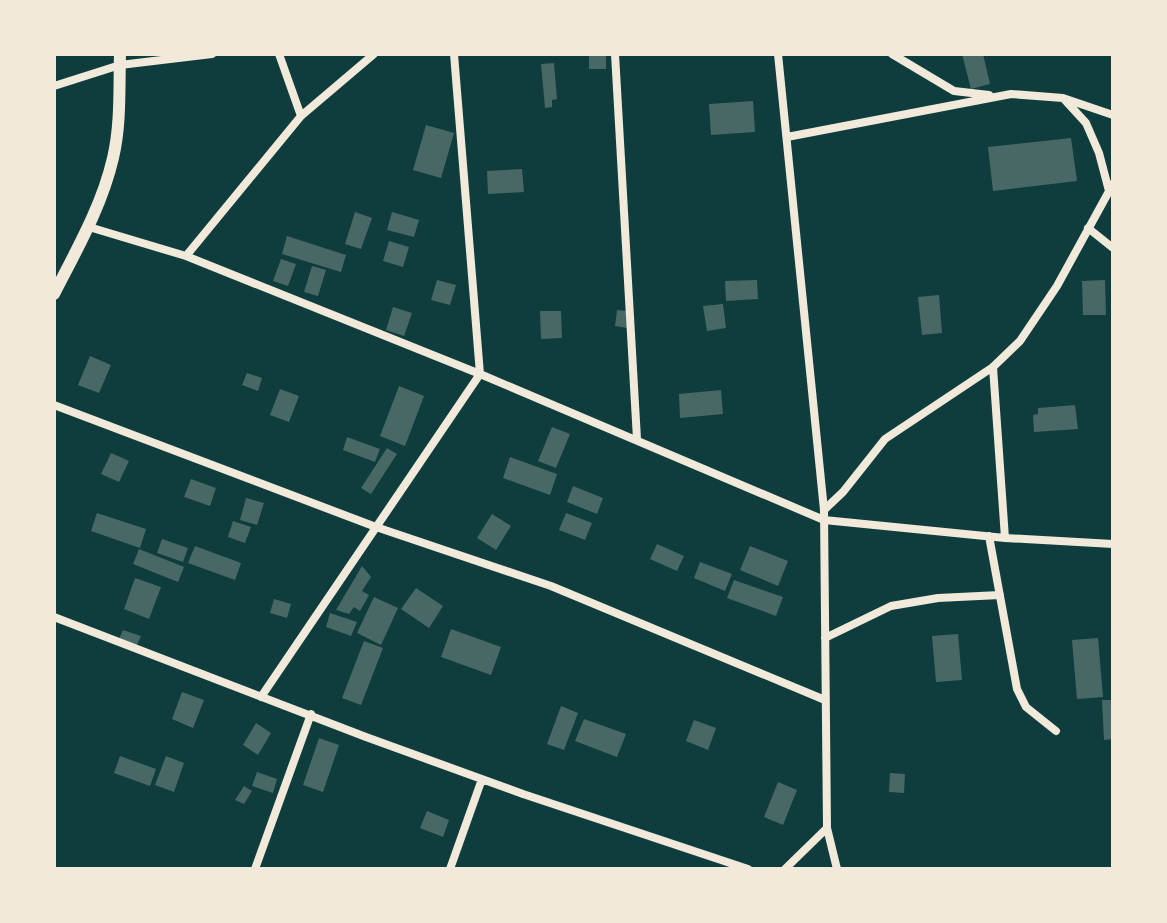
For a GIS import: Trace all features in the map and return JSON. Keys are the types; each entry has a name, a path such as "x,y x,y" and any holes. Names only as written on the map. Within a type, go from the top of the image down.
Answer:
{"street":[{"path":"54,86 120,60 212,54"},
{"path":"279,54 301,116"},
{"path":"186,256 301,116 374,54"},
{"path":"261,697 480,374 454,54"},
{"path":"615,54 637,439"},
{"path":"778,54 824,515 827,828 837,869"},
{"path":"892,54 954,91 999,97"},
{"path":"54,294 89,227 113,160 120,113 120,60"},
{"path":"787,137 999,97 1026,95 1063,98 1113,115"},
{"path":"824,515 885,439 993,367 1020,341 1057,286 1111,188 1086,123 1063,98"},
{"path":"89,227 186,256 824,515 1005,538 1113,544"},
{"path":"1088,228 1113,248"},
{"path":"993,367 1005,538"},
{"path":"54,405 376,527 551,586 825,700"},
{"path":"989,536 1017,689 1026,707 1056,731"},
{"path":"825,638 891,606 938,598 1000,595"},
{"path":"54,617 482,779 748,869"},
{"path":"255,869 311,714"},
{"path":"450,869 482,779"},
{"path":"785,869 827,828"}],"building":[{"path":"589,54 606,54 606,69 589,69"},
{"path":"962,54 983,54 990,84 971,89"},
{"path":"554,63 557,99 552,100 552,107 545,108 541,64"},
{"path":"753,101 755,132 711,135 709,104"},
{"path":"426,125 454,133 441,178 413,170"},
{"path":"1071,138 1077,181 993,191 988,147"},
{"path":"522,169 524,192 488,194 487,171"},
{"path":"355,212 372,218 361,249 345,244"},
{"path":"392,212 419,220 414,237 387,230"},
{"path":"287,236 346,255 341,272 282,254"},
{"path":"389,241 409,247 403,267 383,261"},
{"path":"281,259 296,264 288,286 273,281"},
{"path":"312,266 326,270 318,296 304,292"},
{"path":"437,280 456,285 450,305 431,300"},
{"path":"757,280 758,299 726,301 725,281"},
{"path":"1105,280 1106,315 1083,315 1082,281"},
{"path":"939,295 942,333 922,335 918,297"},
{"path":"723,304 726,328 707,331 703,306"},
{"path":"393,307 412,313 404,336 386,330"},
{"path":"617,310 629,311 627,328 615,326"},
{"path":"540,311 561,311 562,338 541,339"},
{"path":"90,356 111,365 99,393 78,385"},
{"path":"247,373 262,378 258,391 242,385"},
{"path":"399,386 424,396 405,446 380,436"},
{"path":"280,389 299,396 289,422 270,415"},
{"path":"721,390 723,414 680,418 679,394"},
{"path":"1075,405 1078,429 1034,432 1033,415 1038,414 1038,408"},
{"path":"552,427 570,434 556,468 538,461"},
{"path":"347,437 380,449 375,462 343,450"},
{"path":"387,448 397,454 371,494 361,488"},
{"path":"111,453 129,461 119,482 101,474"},
{"path":"510,457 557,474 550,495 503,478"},
{"path":"191,479 216,488 210,506 184,497"},
{"path":"573,486 603,498 597,514 567,502"},
{"path":"246,498 264,503 257,525 240,520"},
{"path":"97,513 146,529 140,548 91,531"},
{"path":"566,513 592,523 585,540 559,530"},
{"path":"492,514 511,526 496,550 477,538"},
{"path":"233,521 251,527 245,543 228,537"},
{"path":"162,539 188,548 183,562 157,553"},
{"path":"657,544 684,556 677,571 650,559"},
{"path":"195,546 241,563 235,580 188,563"},
{"path":"750,546 788,561 778,586 740,570"},
{"path":"139,549 184,567 178,582 133,564"},
{"path":"700,562 732,574 725,591 694,578"},
{"path":"362,566 371,577 362,591 369,595 360,611 354,607 349,614 336,610"},
{"path":"135,578 161,587 149,619 124,609"},
{"path":"734,580 783,597 776,616 727,598"},
{"path":"416,588 443,606 429,628 401,609"},
{"path":"374,597 398,608 381,645 357,633"},
{"path":"274,599 291,604 287,618 270,613"},
{"path":"330,613 357,622 351,636 326,627"},
{"path":"451,629 501,647 491,675 441,657"},
{"path":"123,630 141,636 137,645 119,639"},
{"path":"958,634 962,680 936,682 932,636"},
{"path":"1098,638 1103,697 1077,699 1072,640"},
{"path":"364,641 383,648 361,705 342,698"},
{"path":"182,692 204,700 193,728 172,719"},
{"path":"1102,700 1113,700 1113,739 1104,740"},
{"path":"561,706 578,713 564,750 547,744"},
{"path":"584,719 626,734 617,757 575,741"},
{"path":"694,720 716,728 708,750 686,741"},
{"path":"256,723 271,733 258,755 243,745"},
{"path":"319,738 339,745 323,792 303,785"},
{"path":"120,756 156,769 150,786 114,773"},
{"path":"166,756 184,763 174,792 155,785"},
{"path":"257,772 277,779 273,793 252,786"},
{"path":"890,773 905,774 904,793 889,792"},
{"path":"778,782 797,790 783,825 764,817"},
{"path":"244,786 252,791 244,804 235,800"},
{"path":"427,811 449,820 443,837 420,828"}]}
